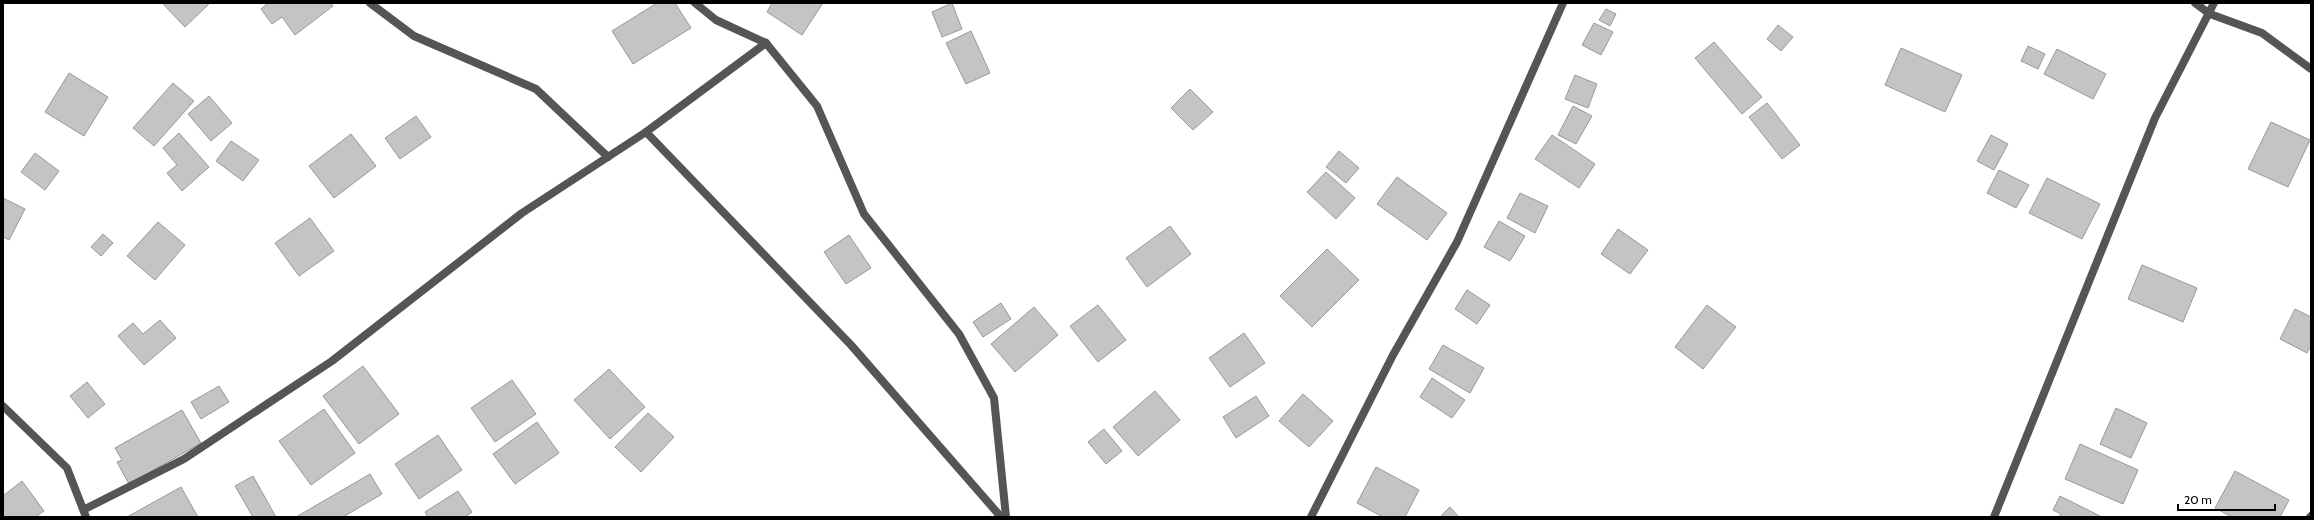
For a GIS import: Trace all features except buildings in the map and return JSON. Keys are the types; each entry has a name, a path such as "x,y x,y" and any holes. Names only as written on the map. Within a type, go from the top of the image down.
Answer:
{"street":[{"path":"370,3 414,36 536,89 608,157"},
{"path":"695,3 716,20 766,43 817,106 864,214 959,334 994,398 1006,517"},
{"path":"1311,517 1393,355 1457,242 1563,3"},
{"path":"2195,3 2210,14 2262,33 2311,69"},
{"path":"1994,517 2155,118 2210,14 2214,3"},
{"path":"3,406 67,468 85,513 184,459 332,361 522,213 646,132 766,43"},
{"path":"646,132 851,345 1001,517"}]}
